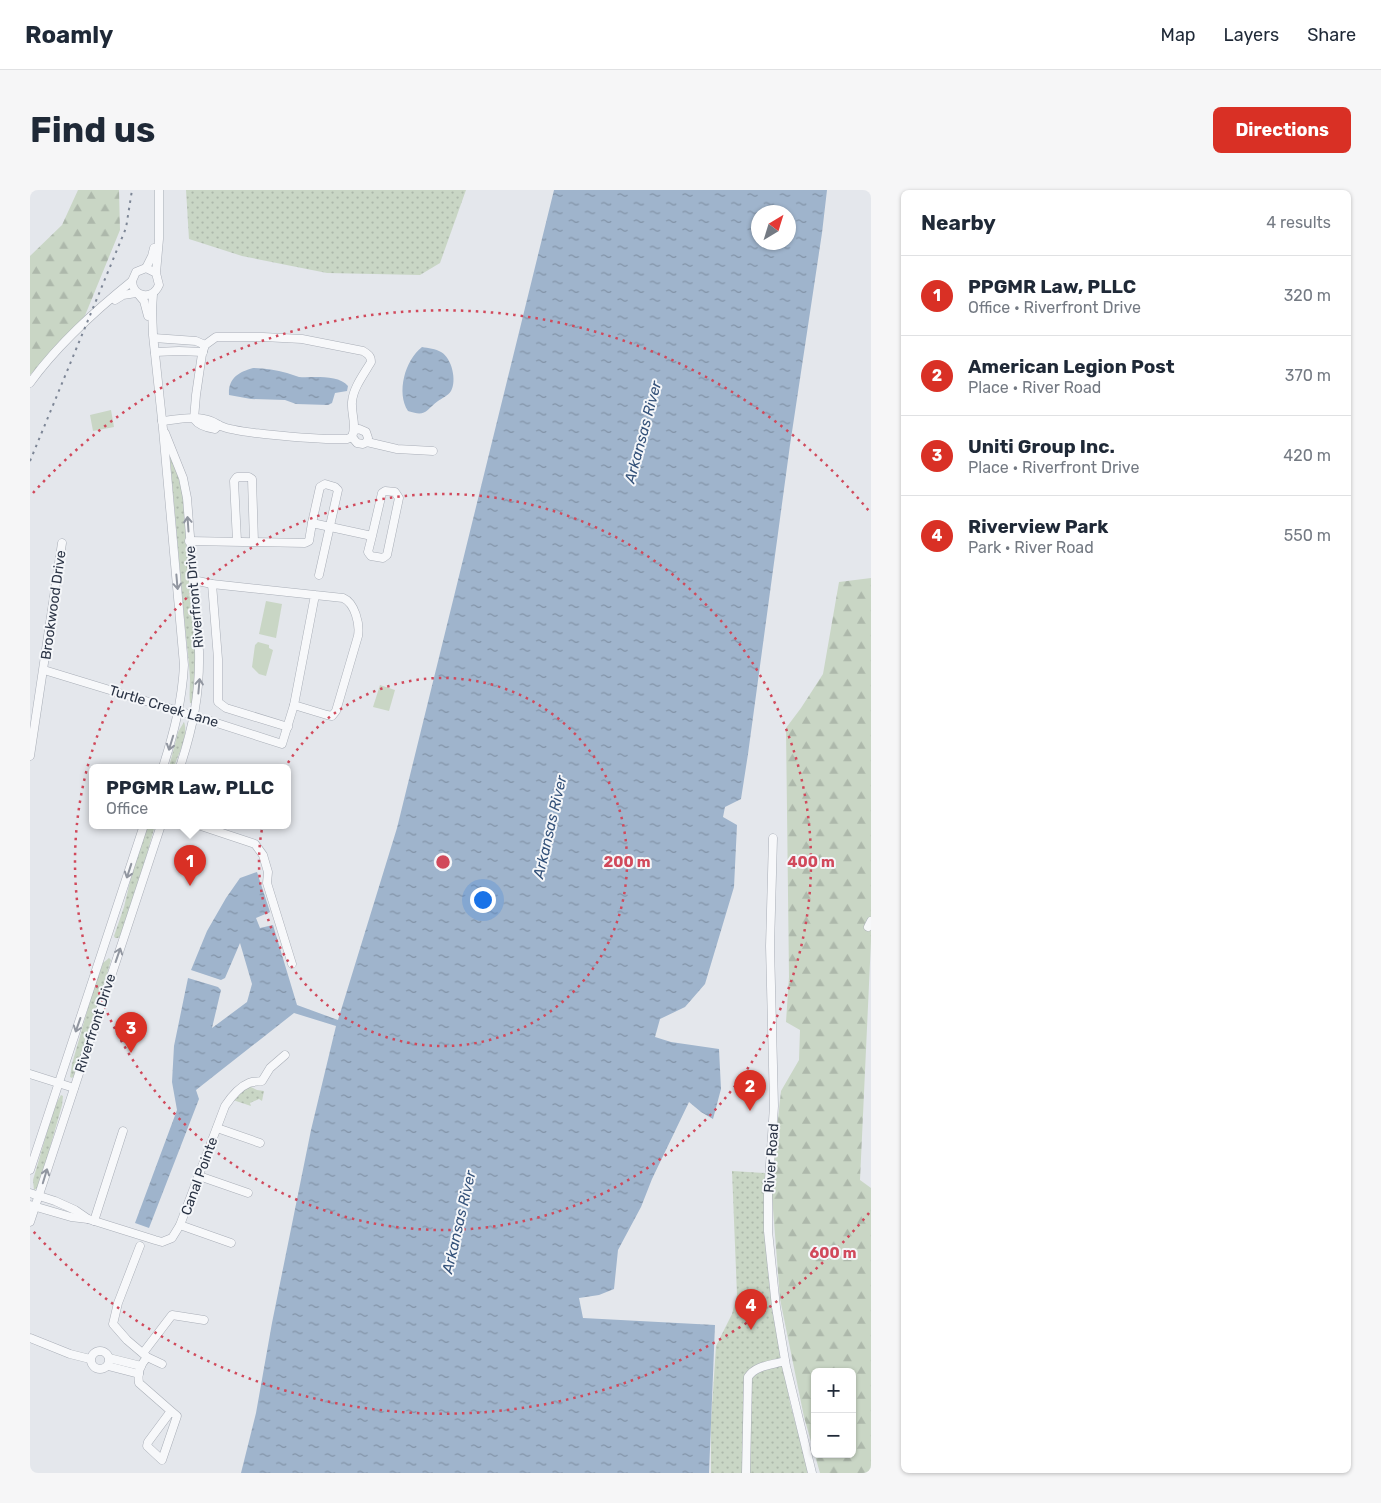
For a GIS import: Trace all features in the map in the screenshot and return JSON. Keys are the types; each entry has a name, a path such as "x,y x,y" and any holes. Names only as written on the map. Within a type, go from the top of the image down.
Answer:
{"street":[{"path":"95,313 123,294 147,296 152,294 159,285 156,273 159,239 159,190"},
{"path":"30,383 59,347 132,281 136,272 146,268 152,256 158,231"},
{"path":"146,268 156,273"},
{"path":"132,281 132,286 138,294"},
{"name":"Riverfront Drive","path":"138,294 144,302 154,336"},
{"name":"Riverfront Drive","path":"152,294 155,352 184,665 179,711 164,764"},
{"path":"154,336 196,341 204,349"},
{"path":"367,442 366,432 359,429 354,433 347,439 311,440 254,433 219,425 215,428 198,424 194,419 204,349 216,337 263,337 309,340 363,351 371,358 371,362 354,393 352,401 354,433 357,442 433,451"},
{"path":"179,340 179,350"},
{"path":"155,352 204,349"},
{"path":"163,425 186,418 194,419"},
{"name":"Riverfront Drive","path":"163,425 183,478 187,498 199,651 200,676 195,716 181,764"},
{"path":"236,541 234,481 237,477 249,477 252,479 254,542"},
{"path":"189,541 305,543 309,541 320,488 325,484 335,486 338,490 319,575"},
{"path":"385,490 395,492 399,498 387,555 383,558 371,556 368,552 372,536 382,494 385,490"},
{"path":"312,523 372,536"},
{"name":"Brookwood Drive","path":"30,756 62,543"},
{"path":"193,580 212,584 348,600 359,628 336,712 332,716 327,716 294,705"},
{"path":"212,584 218,659 218,702 226,708 288,727 315,595"},
{"name":"Turtle Creek Lane","path":"44,670 282,744 288,727"},
{"name":"Riverfront Drive","path":"30,1170 143,829"},
{"name":"Riverfront Drive","path":"30,1222 33,1206 39,1196 160,829"},
{"path":"210,829 255,844 263,855 268,872 267,883 292,964"},
{"name":"River Road","path":"773,838 770,946 774,1106 768,1195 768,1231 776,1307 785,1361 794,1407 812,1473"},
{"name":"Canal Pointe","path":"33,1206 71,1217 91,1220 162,1242 172,1238 180,1225 225,1106 237,1091 248,1083 262,1081 270,1068 285,1055"},
{"path":"30,1074 74,1088"},
{"path":"217,1128 260,1142"},
{"path":"91,1220 124,1131"},
{"path":"199,1176 248,1193"},
{"name":"Canal Pointe","path":"30,1193 75,1210 91,1220"},
{"path":"180,1225 231,1242"},
{"path":"140,1246 118,1303 113,1322 115,1327 145,1355 162,1364"},
{"path":"171,1411 147,1446 162,1460 177,1416 141,1385 138,1380 141,1366 145,1355 172,1315 204,1320"},
{"path":"30,1338 63,1352 90,1359"},
{"path":"90,1359 93,1354 99,1351 105,1352 108,1362"},
{"path":"90,1359 96,1369 102,1370 108,1362"},
{"path":"746,1473 748,1377 751,1372 758,1368 785,1361"},
{"path":"108,1362 141,1366"},
{"path":"108,1362 139,1374"}],"green space":[{"path":"78,190 119,190 120,230 84,318 30,375 30,256 62,225"},
{"path":"186,190 466,190 440,263 420,275 327,273 242,256 189,239"},
{"path":"111,410 114,427 93,431 90,415"},
{"path":"169,447 182,487 195,629 197,682 192,703 190,703 189,666"},
{"path":"871,578 871,941 860,1180 871,1188 871,1473 820,1473 816,1458 856,1458 856,1368 811,1368 811,1442 804,1417 780,1299 771,1183 781,1091 799,1060 800,1030 786,1022 789,977 786,728 823,674 839,582"},
{"path":"266,601 282,604 276,638 259,634"},
{"path":"258,642 269,645 269,648 273,650 266,676 259,674 252,667 255,645"},
{"path":"380,685 395,690 389,711 373,707"},
{"path":"184,722 185,733 182,745 175,764 170,764 178,732"},
{"path":"147,829 154,829 137,890 121,935 115,938 114,936 124,907 133,869"},
{"path":"109,958 111,960 92,1026 72,1078 70,1077 72,1064 92,994 103,963"},
{"path":"249,1086 264,1091 262,1101 259,1099 250,1103 251,1106 233,1100 236,1095"},
{"path":"61,1095 63,1096 62,1105 39,1187 34,1190 33,1180 52,1115"},
{"path":"732,1171 765,1173 764,1216 774,1313 790,1403 809,1473 711,1473 711,1422 716,1346 732,1314 737,1295"}],"water":[{"name":"Arkansas River","path":"554,190 827,190 741,799 725,807 723,817 737,825 734,887 705,984 685,1007 660,1019 655,1037 671,1042 719,1049 721,1089 713,1119 689,1102 652,1179 641,1207 618,1250 614,1289 599,1295 579,1298 583,1318 715,1325 709,1473 241,1473 256,1413 311,1130 336,1026 294,1013 196,1090 199,1099 149,1228 135,1223 177,1110 172,1082 174,1046 188,978 218,987 221,990 212,1028 247,1002 252,984 240,943 225,978 221,980 191,970 207,931 240,878 257,872 270,912 256,918 260,928 273,925 297,1005 338,1020 397,828"},
{"path":"422,347 437,350 445,355 451,364 454,382 448,394 425,412 418,413 408,411 404,404 403,386 407,368"},
{"path":"253,368 275,370 299,377 332,378 344,382 348,386 347,391 335,393 332,403 328,405 296,404 285,400 251,399 229,395 232,380"}],"railway":[{"path":"30,461 126,228 132,190"}],"place":[{"name":"PPGMR Law, PLLC","path":"190,886"},
{"name":"Uniti Group Inc.","path":"131,1053"},
{"name":"American Legion Post","path":"750,1111"},
{"name":"Riverview Park","path":"751,1330"}]}
